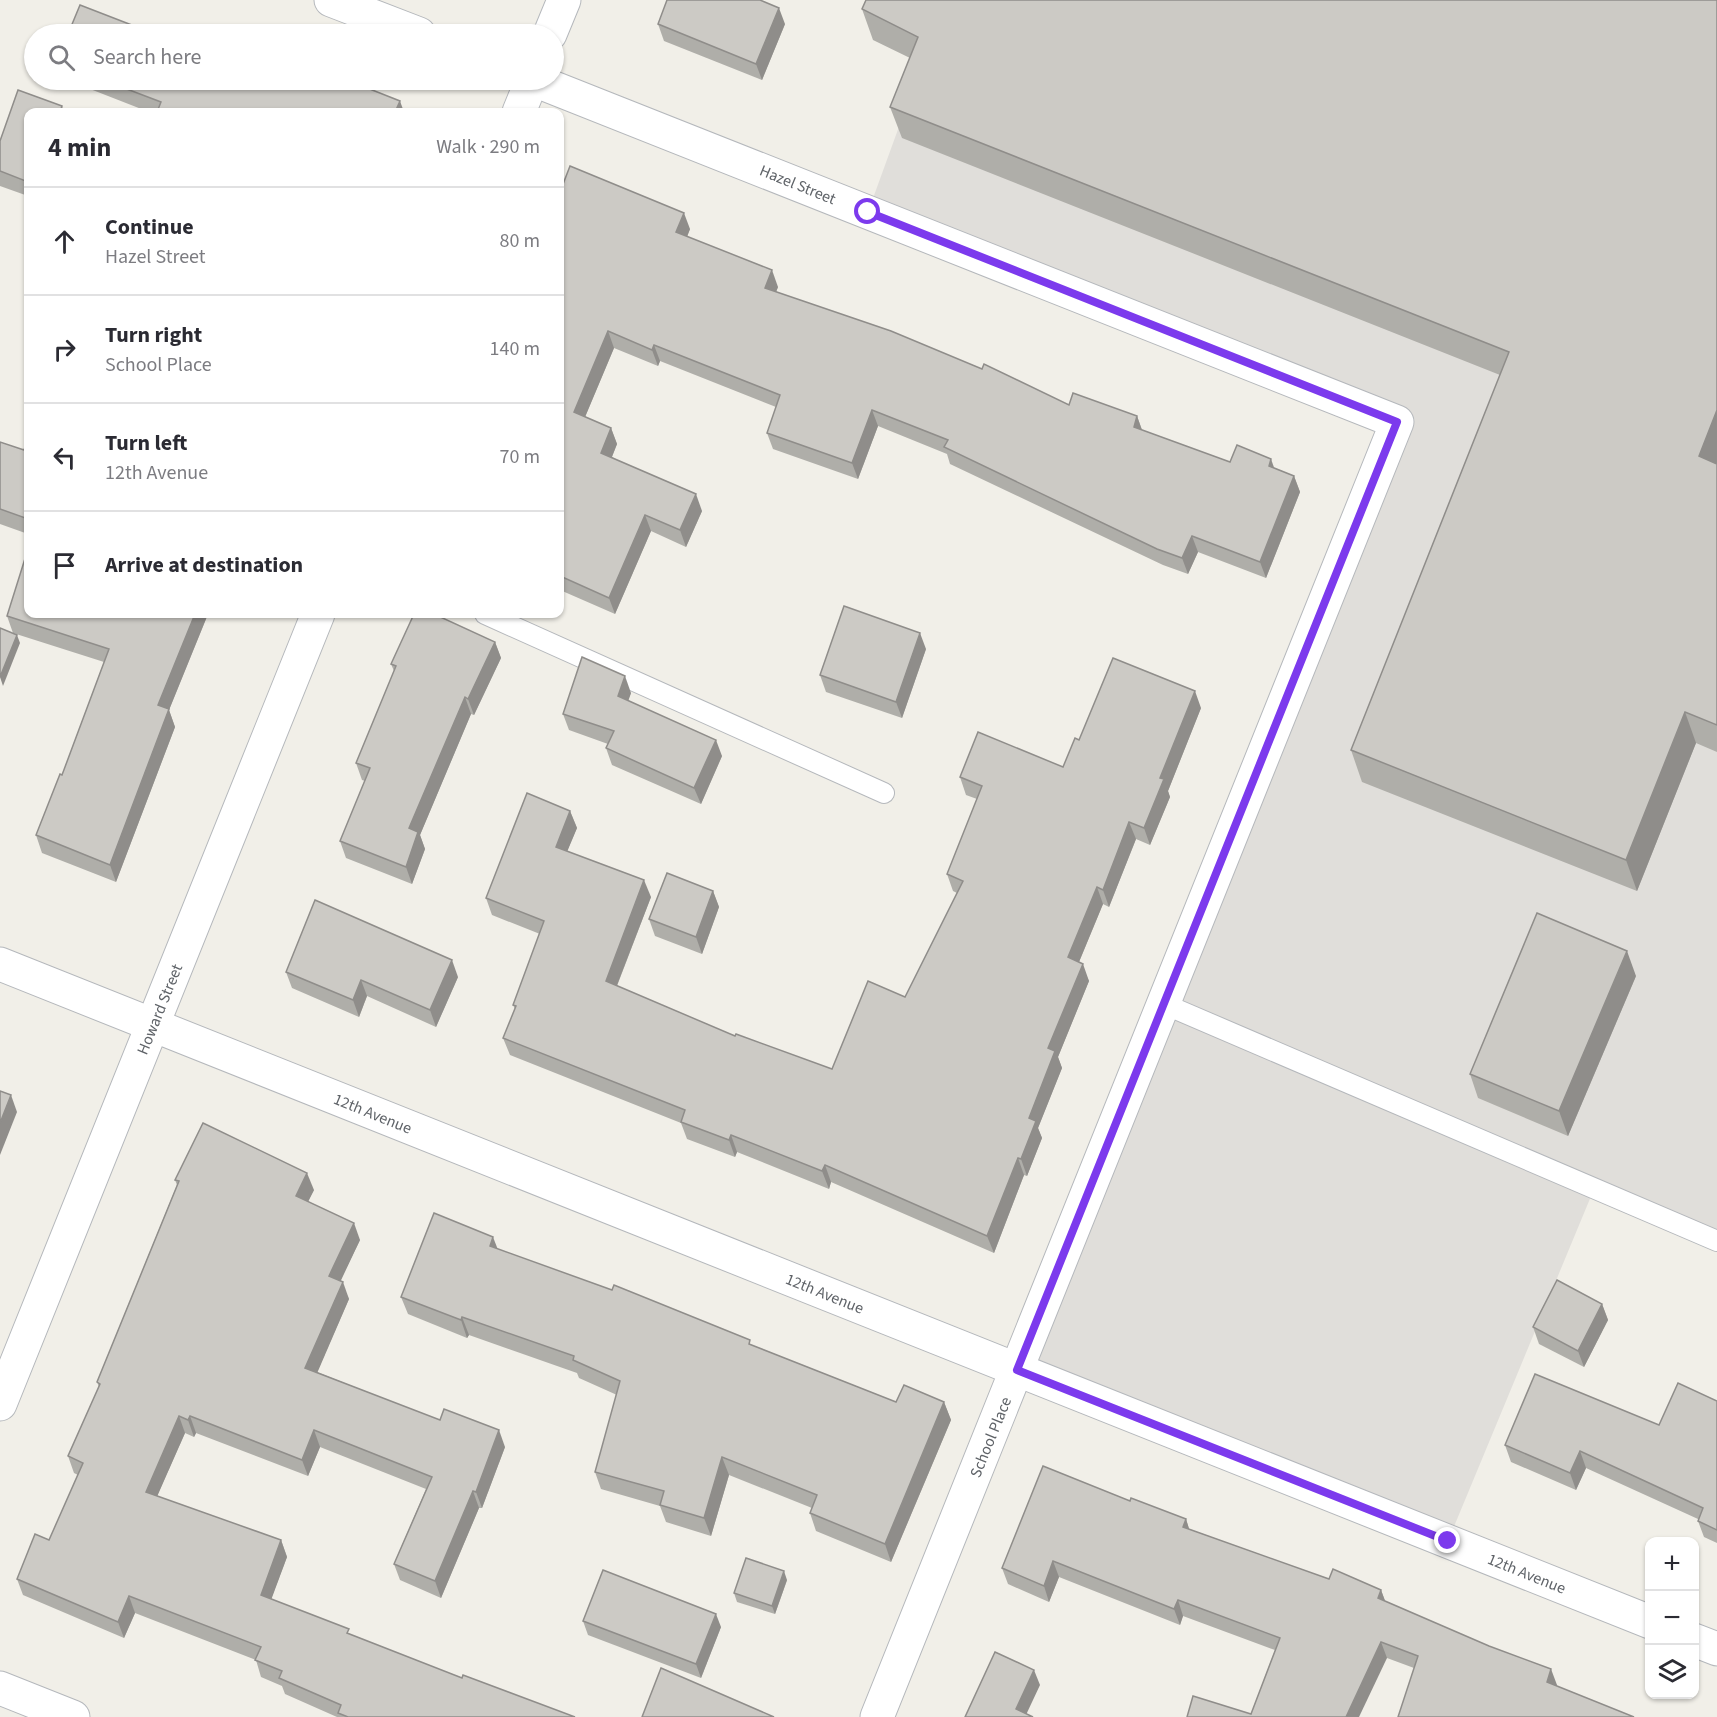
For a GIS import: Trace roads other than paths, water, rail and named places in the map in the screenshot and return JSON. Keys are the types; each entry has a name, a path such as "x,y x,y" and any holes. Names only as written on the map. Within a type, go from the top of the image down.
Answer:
{"street":[{"path":"331,0 393,24"},
{"path":"554,24 564,0"},
{"path":"521,108 529,90"},
{"name":"Hazel Street","path":"558,90 1397,422"},
{"name":"School Place","path":"877,1717 1397,422"},
{"name":"Howard Street","path":"0,1404 316,618"},
{"name":"12th Avenue","path":"0,964 1645,1620"},
{"path":"1699,1641 1717,1648"},
{"path":"0,1688 72,1717"}],"lane":[{"path":"494,618 884,793"},
{"path":"1164,1004 1717,1241"}]}
